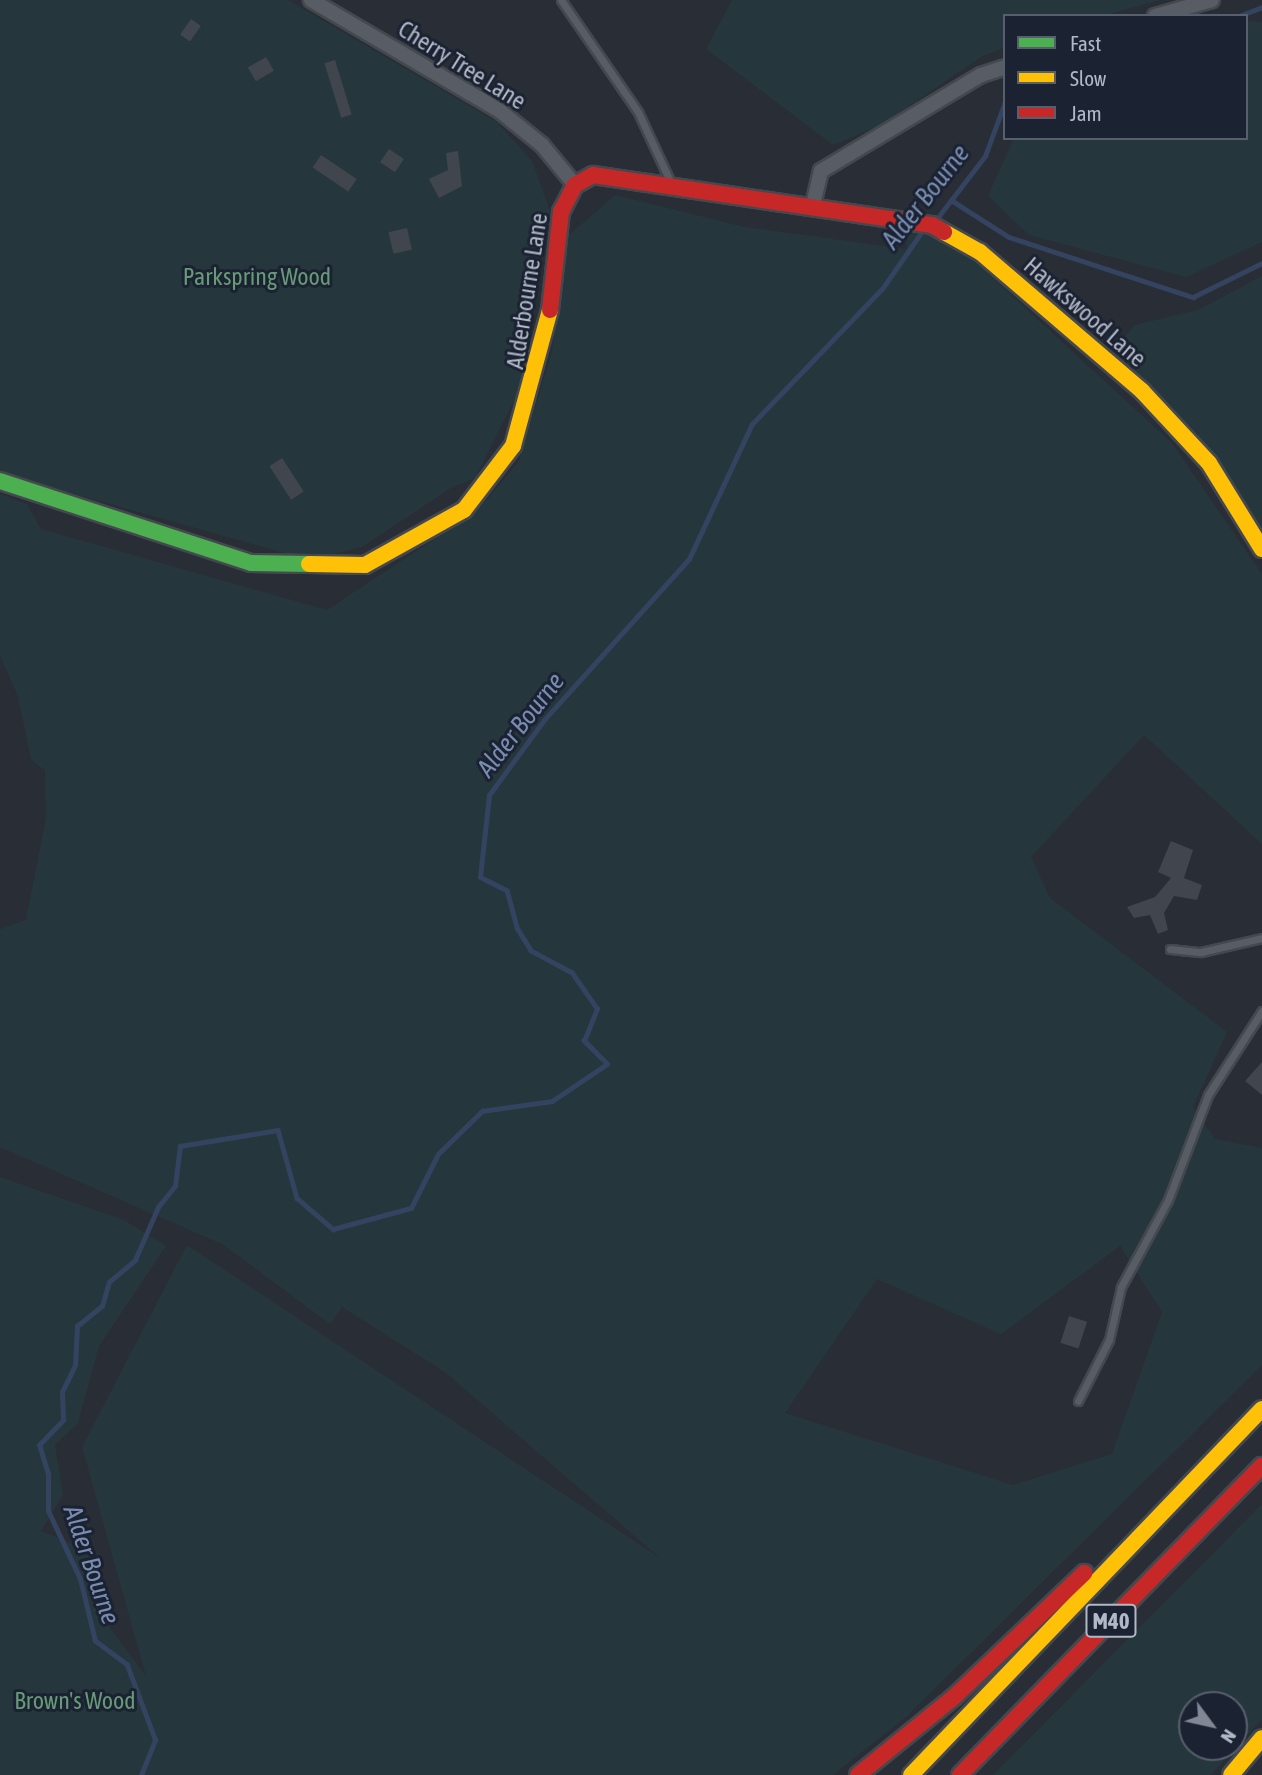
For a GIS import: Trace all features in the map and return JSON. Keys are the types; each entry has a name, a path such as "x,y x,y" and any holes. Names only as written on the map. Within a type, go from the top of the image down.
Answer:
{"main road":[{"path":"575,185 593,175 671,183 813,205"},
{"name":"Alderbourne Lane","path":"0,481 251,563 365,565 464,510 513,446 547,332 561,212 575,185"},
{"name":"Hawkswood Lane","path":"813,205 932,225 980,252 1142,391 1209,463 1262,549"},
{"name":"M40","path":"911,1775 1262,1409"},
{"name":"M40","path":"960,1775 1262,1466"},
{"name":"M40","path":"858,1775 954,1697 1107,1551 1179,1494"},
{"path":"1231,1775 1262,1738"}],"street":[{"name":"Cherry Tree Lane","path":"311,0 500,111 542,145 575,185"},
{"path":"1162,14 1212,0"},
{"path":"813,205 821,171 981,75 1003,68"}],"lane":[{"path":"561,0 638,112 671,183"},
{"path":"1170,949 1201,952 1262,938"},
{"path":"1078,1401 1110,1340 1121,1287 1168,1200 1208,1095 1262,1011"}],"green space":[{"name":"Parkspring Wood","path":"0,0 288,0 497,122 532,161 550,211 529,296 521,387 475,478 451,488 362,547 309,560 0,473"},
{"path":"732,0 1160,0 1109,14 1003,14 1003,48 981,57 881,125 833,145 706,49"},
{"path":"1248,21 1262,22 1262,242 1186,277 1029,235 988,196 1013,140 1248,140"},
{"name":"Brown's Wood","path":"615,195 745,227 906,249 907,231 937,234 960,248 1172,443 1262,574 1262,844 1144,735 1031,857 1050,898 1227,1032 1193,1107 1215,1139 1262,1148 1262,1365 906,1717 833,1775 0,1775 0,1177 124,1220 166,1246 99,1346 78,1423 55,1445 63,1495 41,1531 90,1550 103,1619 146,1676 82,1447 187,1245 660,1558 445,1372 342,1307 330,1324 224,1245 0,1147 0,929 26,920 46,818 45,770 31,760 18,696 0,656 0,494 27,504 41,529 327,610 477,511 519,461 552,351 569,235","holes":["1120,1246 1162,1312 1112,1454 1013,1485 785,1413 877,1279 1001,1334"]},
{"path":"1262,276 1262,537 1197,433 1112,351 1135,325 1198,310"},
{"path":"1262,1504 1262,1719 1248,1734 1248,1691 1178,1691 1178,1761 1224,1761 1211,1775 993,1775"}],"building":[{"path":"191,19 201,26 190,41 180,35"},
{"path":"266,57 274,71 256,81 248,68"},
{"path":"335,60 352,115 341,118 324,63"},
{"path":"389,149 404,159 395,172 380,162"},
{"path":"458,151 462,186 439,198 429,179 448,170 446,153"},
{"path":"321,155 357,179 348,191 313,167"},
{"path":"407,228 412,249 393,254 388,232"},
{"path":"282,458 304,492 291,500 269,466"},
{"path":"1171,841 1193,850 1184,878 1202,885 1197,900 1174,896 1164,913 1168,930 1158,934 1150,915 1134,918 1127,907 1155,897 1171,878 1158,872"},
{"path":"1262,1062 1262,1095 1245,1081"},
{"path":"1069,1316 1087,1322 1078,1349 1060,1343"}],"waterway":[{"name":"Alder Bourne","path":"1244,14 1262,7"},
{"name":"Alder Bourne","path":"935,221 985,156 1003,107"},
{"path":"951,200 1009,237 1193,297 1262,263"},
{"name":"Alder Bourne","path":"141,1775 155,1740 127,1665 95,1641 80,1579 48,1511 48,1474 39,1445 63,1420 62,1392 75,1365 77,1326 102,1306 109,1282 135,1260 158,1207 175,1186 180,1146 278,1130 297,1198 333,1229 411,1208 438,1154 482,1111 552,1101 607,1064 584,1041 597,1009 572,973 531,951 517,929 507,891 480,877 489,795 544,720 689,559 752,424 882,289 923,230"}],"traffic: fast":[{"path":"0,481 251,563 309,564"}],"traffic: slow":[{"path":"944,232 980,252 1142,391 1209,463 1262,549"},
{"path":"309,564 365,565 464,510 513,446 550,310"},
{"path":"911,1775 1262,1409"},
{"path":"1231,1775 1262,1738"}],"traffic: jam":[{"path":"550,310 561,212 575,185 593,175 932,225 944,232"},
{"path":"960,1775 1262,1466"},
{"path":"858,1775 954,1697 1084,1573"}]}
